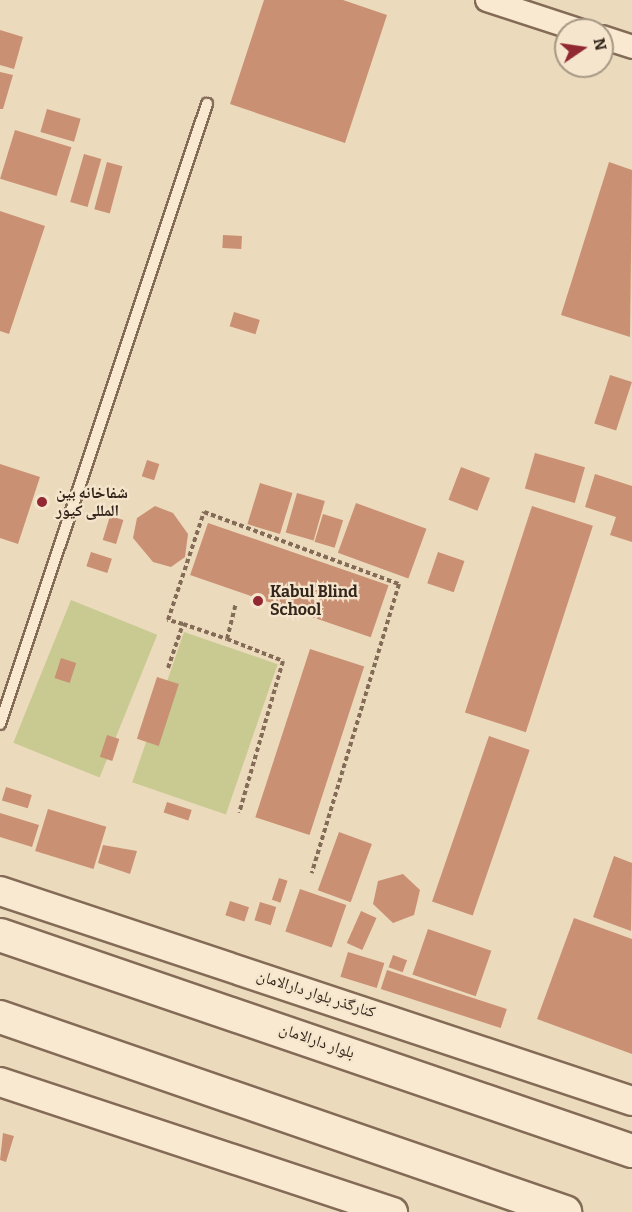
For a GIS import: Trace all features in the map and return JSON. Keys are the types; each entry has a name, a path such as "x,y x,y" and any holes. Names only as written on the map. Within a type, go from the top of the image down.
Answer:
{"main road":[{"name":"بلوار دارالامان","path":"0,935 632,1151"},
{"path":"0,1017 565,1212"}],"street":[{"path":"489,0 554,22"},
{"path":"614,41 632,47"},
{"name":"کنارگذر بلوار دارالامان","path":"0,891 632,1101"},
{"path":"0,1082 393,1212"}],"lane":[{"path":"0,724 207,104"}],"path":[{"path":"239,813 283,661 227,639 168,620 204,512 399,584 312,873"},
{"path":"227,639 236,603"},
{"path":"168,668 183,624"}],"green space":[{"path":"71,600 157,635 100,778 13,743"},
{"path":"184,632 278,664 226,815 132,782"}],"building":[{"path":"264,0 343,0 387,15 345,143 230,104"},
{"path":"0,30 23,37 14,69 0,65"},
{"path":"0,72 13,75 3,109 0,109"},
{"path":"47,109 81,119 74,142 40,132"},
{"path":"15,130 71,147 57,196 0,179"},
{"path":"84,154 101,159 88,207 70,202"},
{"path":"107,162 122,166 110,213 94,209"},
{"path":"609,162 632,170 630,337 561,315"},
{"path":"0,211 45,226 9,334 0,331"},
{"path":"223,235 242,236 241,249 222,248"},
{"path":"234,312 260,320 255,334 230,326"},
{"path":"610,375 632,382 616,431 594,424"},
{"path":"535,453 585,467 575,503 525,489"},
{"path":"147,460 159,464 154,480 142,476"},
{"path":"0,464 40,477 18,544 0,538"},
{"path":"461,467 490,478 477,511 448,500"},
{"path":"595,474 632,486 632,542 610,535 616,517 585,507"},
{"path":"260,483 293,493 280,534 247,524"},
{"path":"297,493 325,501 314,540 286,532"},
{"path":"356,503 426,529 408,578 338,553"},
{"path":"155,506 173,513 188,534 185,557 171,567 153,562 133,538 137,518"},
{"path":"532,506 593,526 526,732 465,712"},
{"path":"323,514 343,520 335,548 315,542"},
{"path":"110,516 123,520 116,544 103,540"},
{"path":"208,523 389,585 371,637 190,575"},
{"path":"91,552 112,559 107,573 86,566"},
{"path":"438,552 464,561 454,592 427,583"},
{"path":"310,649 364,667 310,835 255,817"},
{"path":"61,658 76,663 70,683 55,678"},
{"path":"157,677 179,684 159,746 137,739"},
{"path":"107,735 119,739 112,761 100,757"},
{"path":"489,736 530,750 473,915 432,901"},
{"path":"6,787 32,795 28,808 2,800"},
{"path":"167,802 192,810 188,820 164,812"},
{"path":"48,809 106,827 93,869 35,851"},
{"path":"0,813 39,825 32,847 0,837"},
{"path":"339,832 372,844 351,902 318,890"},
{"path":"103,845 137,851 130,874 98,863"},
{"path":"614,856 632,863 631,931 593,917"},
{"path":"403,874 420,890 414,915 393,923 373,904 378,881"},
{"path":"279,878 288,881 280,903 272,900"},
{"path":"300,889 346,905 332,948 285,932"},
{"path":"230,901 249,907 244,921 225,915"},
{"path":"260,902 276,907 271,925 254,920"},
{"path":"361,911 377,918 362,950 347,943"},
{"path":"574,918 632,939 632,1054 537,1019"},
{"path":"428,929 491,951 476,996 412,974"},
{"path":"348,952 384,963 377,988 340,977"},
{"path":"393,955 407,960 403,972 389,967"},
{"path":"387,970 507,1009 501,1028 381,989"},
{"path":"3,1133 14,1136 6,1162 0,1160"}],"place":[{"name":"شفاخانه بین المللی کیور","path":"42,502"},
{"name":"Kabul Blind School","path":"258,601"}]}
